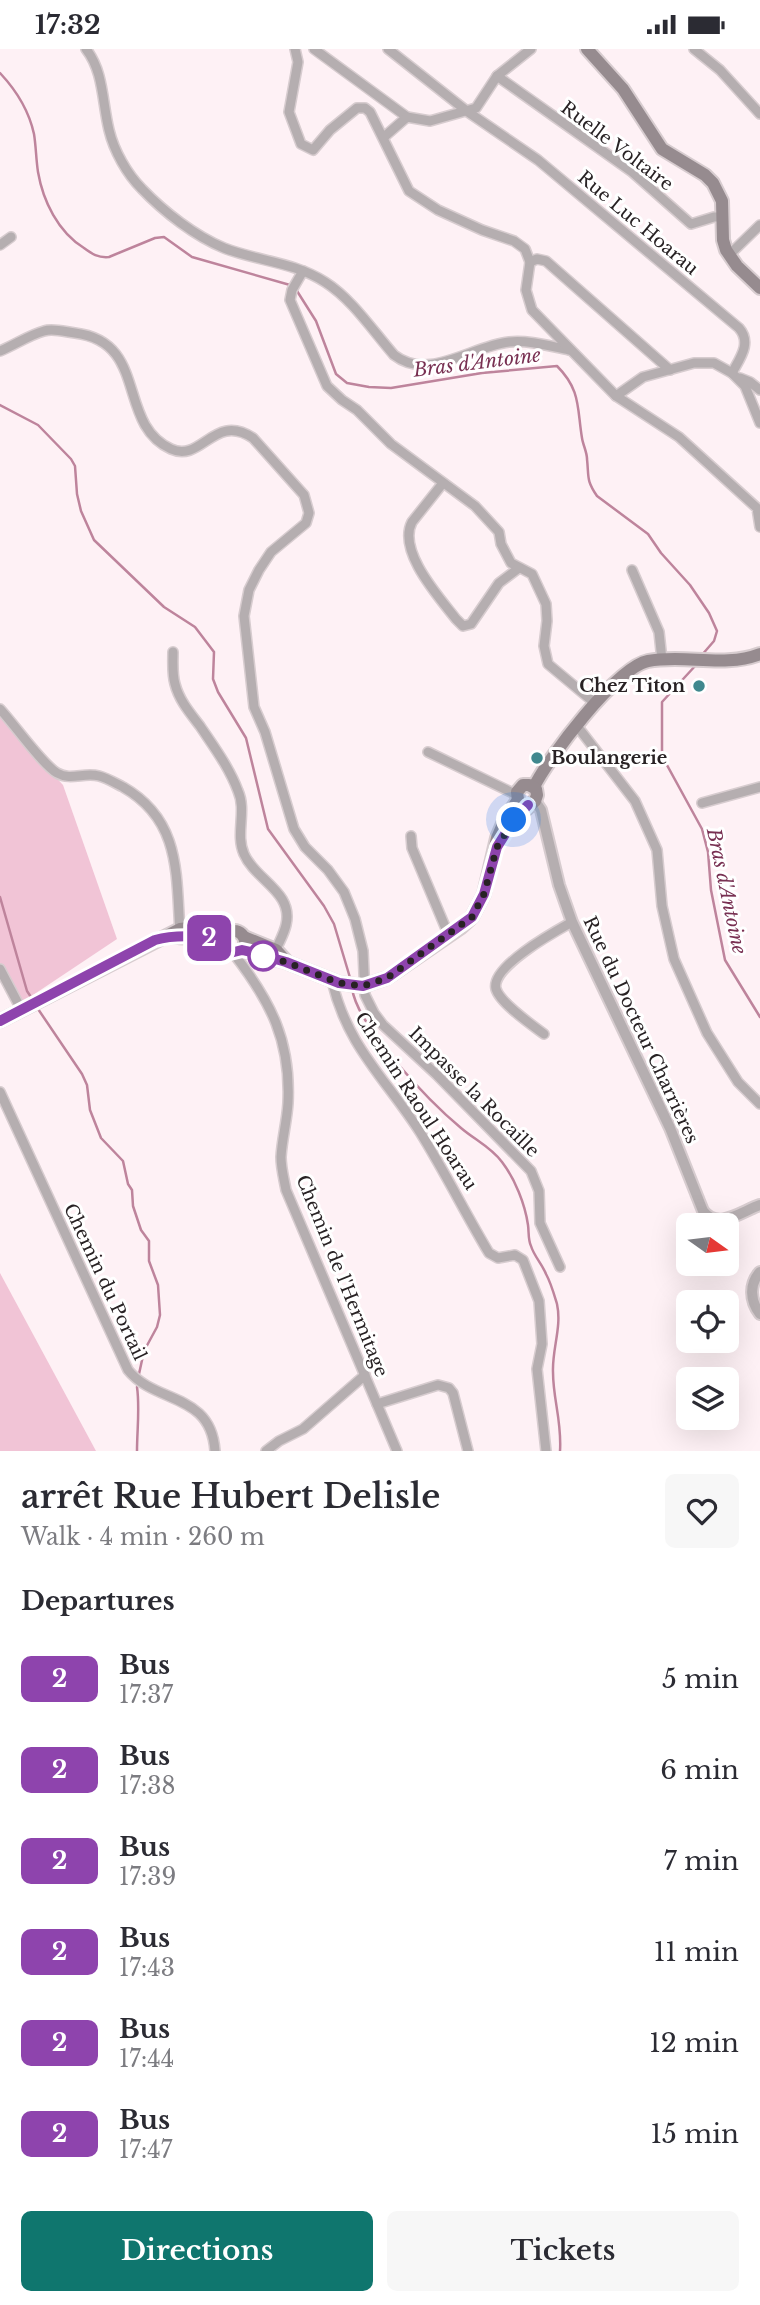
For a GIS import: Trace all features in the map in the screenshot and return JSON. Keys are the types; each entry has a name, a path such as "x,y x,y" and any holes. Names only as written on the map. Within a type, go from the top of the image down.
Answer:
{"main road":[{"path":"587,49 623,89 656,142 669,155 705,175 713,183 722,201 723,240 729,255 737,267 760,288"},
{"path":"525,800 520,787 530,786 555,751 625,673 646,661 739,660 760,654"},
{"path":"240,947 335,982 360,985 387,978 472,917 484,894 497,847 525,800 537,795 530,786"},
{"path":"0,1021 155,940 197,927 226,936 238,932 240,947"},
{"path":"226,936 227,951 240,947 275,950 286,962"}],"street":[{"path":"86,49 96,64 109,132 124,166 142,189 191,230 224,248 303,271 326,282 345,298 394,355 414,366 435,364 496,344 511,342 527,342 569,350"},
{"path":"295,49 298,62 289,111 301,144 309,149 317,148 330,130 357,108 361,107 370,112 409,191 458,220 514,241 525,249 530,262 526,290 532,310 616,396 679,437 759,505 760,527"},
{"path":"314,49 407,117 430,121 468,112 480,103 497,76 531,49"},
{"path":"388,49 468,112"},
{"path":"694,49 719,70 760,114"},
{"name":"Ruelle Voltaire","path":"497,76 631,171 691,225 722,217"},
{"name":"Rue Luc Hoarau","path":"468,112 548,168 739,328 745,335 746,343 735,375"},
{"path":"384,137 407,117"},
{"path":"729,255 760,225"},
{"path":"0,245 11,237"},
{"path":"530,262 537,259 546,261 670,370"},
{"path":"303,271 292,290 290,300 327,386 357,410 391,444 490,520 499,532 506,556 532,575 546,604 544,646 548,664 596,704"},
{"path":"0,351 45,330 85,334 112,349 124,365 141,420 153,437 174,450 182,451 191,450 219,432 244,432 253,438 304,495 309,513 306,523 271,552 259,569 245,603 244,616 254,707 265,733 294,829 305,847 328,870 344,892 355,919 363,951 360,985"},
{"path":"616,396 638,379 707,362 750,382 760,390"},
{"path":"735,375 745,386 760,423"},
{"path":"443,483 412,522 408,542 421,571 456,619 463,626 471,624 499,583 519,568"},
{"path":"632,570 659,632 662,660"},
{"path":"173,652 174,683 182,700 223,759 240,794 243,816 240,840 245,856 260,876 277,891 286,907 286,926 275,950"},
{"path":"0,709 53,770 70,777 99,776 133,793 152,810 173,851 177,934"},
{"path":"577,726 635,801 657,850 662,906 674,960 707,1033 738,1082 760,1104"},
{"path":"428,752 525,800"},
{"path":"702,803 760,787"},
{"name":"Rue du Docteur Charrières","path":"525,800 541,810 559,885 572,922 670,1128 703,1211 706,1216 722,1220 760,1205"},
{"path":"411,836 412,848 449,936"},
{"path":"544,1034 514,1011 496,990 496,985 502,973 530,946 572,922"},
{"name":"Chemin de l'Hermitage","path":"240,947 276,1021 287,1061 288,1104 281,1160 286,1190 397,1451"},
{"path":"0,969 24,1008"},
{"name":"Chemin Raoul Hoarau","path":"335,982 338,1008 364,1055 419,1130 489,1253 498,1258 515,1255 523,1260 540,1301 542,1344 537,1369 546,1451"},
{"name":"Impasse la Rocaille","path":"360,985 383,1025 437,1075 531,1171 539,1191 540,1223 560,1267"},
{"name":"Chemin du Portail","path":"0,1092 128,1370 142,1385 171,1395 202,1416 210,1427 215,1451"},
{"path":"760,1272 752,1289 760,1314"},
{"path":"266,1451 303,1429 365,1375"},
{"path":"377,1404 438,1385 449,1388 453,1393 468,1451"}],"shaded area":[{"path":"0,717 63,785 117,939 18,1005 0,967"},
{"path":"0,1273 96,1451 0,1451"}],"waterway":[{"name":"Bras d'Antoine","path":"0,73 16,93 29,117 34,134 40,183 53,215 59,225 90,252 109,257 155,238 164,237 192,257 290,285"},
{"name":"Bras d'Antoine","path":"297,291 316,321 336,374 347,383 391,388 482,373 557,366 570,383 577,400 593,491 648,534 709,613 717,631 714,641 701,656"},
{"path":"0,405 38,425 71,459 75,466 81,511 94,540 164,607 195,627 214,652 213,679 246,738 268,829 334,924 351,981"},
{"name":"Bras d'Antoine","path":"696,665 662,702 662,756 702,829 725,960 760,1017"},
{"path":"0,897 27,991 33,1000"},
{"path":"352,988 367,1023 397,1063 448,1116 498,1157 515,1184 524,1209 530,1244 549,1281 557,1304 553,1372 560,1451"},
{"path":"36,1006 82,1074 87,1085 90,1110 101,1138 123,1161 132,1190 133,1206 141,1230 149,1241 149,1261 158,1285 160,1315 157,1327 144,1351 139,1374"},
{"path":"137,1387 137,1451"}],"bus line":[{"name":"2","path":"0,1021 155,940 171,936 208,937 222,941 224,949 230,953 239,953 242,950 255,953 286,962 332,981 363,986 373,984 396,972 472,917 484,894 497,847 514,820 528,805"}],"place":[{"name":"Chez Titon","path":"699,686"},
{"name":"Boulangerie","path":"537,758"}],"route":[{"path":"263,956 255,953 339,983 363,986 387,978 472,917 484,894 497,847 514,820"}]}
